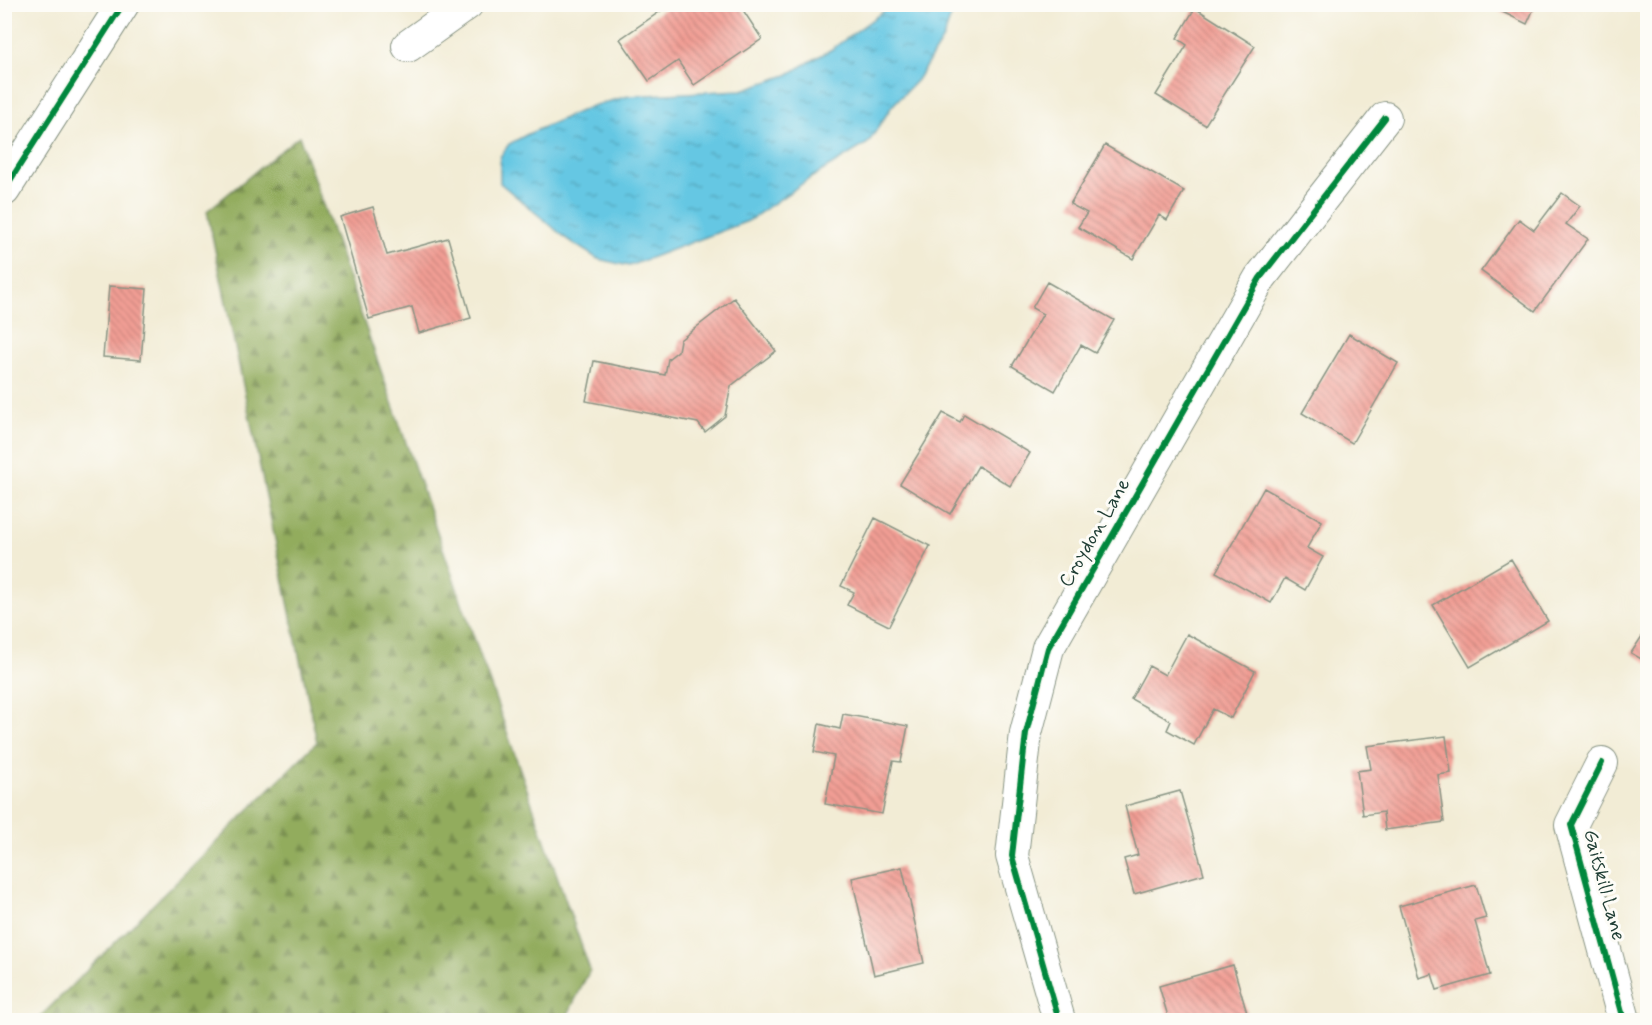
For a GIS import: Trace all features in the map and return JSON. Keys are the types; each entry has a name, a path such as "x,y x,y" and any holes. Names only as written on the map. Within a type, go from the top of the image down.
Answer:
{"street":[{"path":"4,190 123,4"},
{"path":"408,46 467,4"},
{"name":"Croydon Lane","path":"1059,1020 1012,856 1026,733 1048,648 1260,278 1385,118"},
{"name":"Gaitskill Lane","path":"1602,763 1571,825 1624,1020"}],"green space":[{"path":"299,136 590,970 565,1020 37,1020 317,742 207,211"}],"water":[{"path":"892,5 955,5 943,39 917,80 892,106 868,143 812,177 748,221 629,266 598,259 568,240 500,183 500,157 509,144 528,134 592,106 629,96 742,90 787,75 832,49"}],"building":[{"path":"671,4 739,4 762,39 694,85 678,61 649,81 620,39"},
{"path":"1486,4 1536,4 1527,24"},
{"path":"1195,8 1255,46 1205,125 1156,95 1187,45 1177,38"},
{"path":"1105,145 1184,191 1167,220 1159,215 1133,259 1078,227 1087,213 1070,204"},
{"path":"1562,193 1580,206 1566,224 1588,239 1535,311 1481,271 1519,219 1534,230"},
{"path":"373,207 387,255 448,238 471,318 419,333 412,307 369,319 340,217"},
{"path":"1047,282 1114,320 1095,353 1081,345 1055,391 1012,366 1043,314 1032,308"},
{"path":"109,286 147,289 141,360 103,357"},
{"path":"734,298 776,351 731,386 725,416 705,432 698,423 586,401 594,361 665,375 668,359 678,351 680,340"},
{"path":"1349,334 1398,363 1352,443 1302,413"},
{"path":"943,413 960,422 964,414 1030,453 1010,486 978,466 950,514 900,484"},
{"path":"1264,488 1322,521 1307,548 1323,557 1305,590 1285,578 1271,603 1216,572"},
{"path":"875,518 930,546 889,626 847,605 854,592 841,586"},
{"path":"1511,559 1548,621 1470,667 1433,605"},
{"path":"1648,627 1648,663 1631,653"},
{"path":"1187,634 1255,671 1231,718 1213,709 1194,745 1167,730 1171,721 1131,699 1149,666 1165,675"},
{"path":"843,714 908,726 901,762 893,761 882,814 825,804 834,756 814,752 819,724 840,729"},
{"path":"1446,736 1451,773 1438,775 1444,822 1385,830 1383,812 1363,815 1357,771 1371,769 1367,746"},
{"path":"1180,791 1204,874 1134,894 1124,859 1138,855 1125,806"},
{"path":"902,867 924,963 874,975 852,878"},
{"path":"1476,885 1486,918 1475,921 1490,975 1437,990 1432,974 1419,978 1399,906"},
{"path":"1233,965 1249,1020 1191,1020 1189,1016 1169,1020 1159,986"}],"cycle path":[{"path":"4,190 123,4"},
{"path":"1059,1020 1012,856 1026,733 1048,648 1260,278 1385,118"},
{"path":"1602,763 1571,825 1624,1020"}]}
